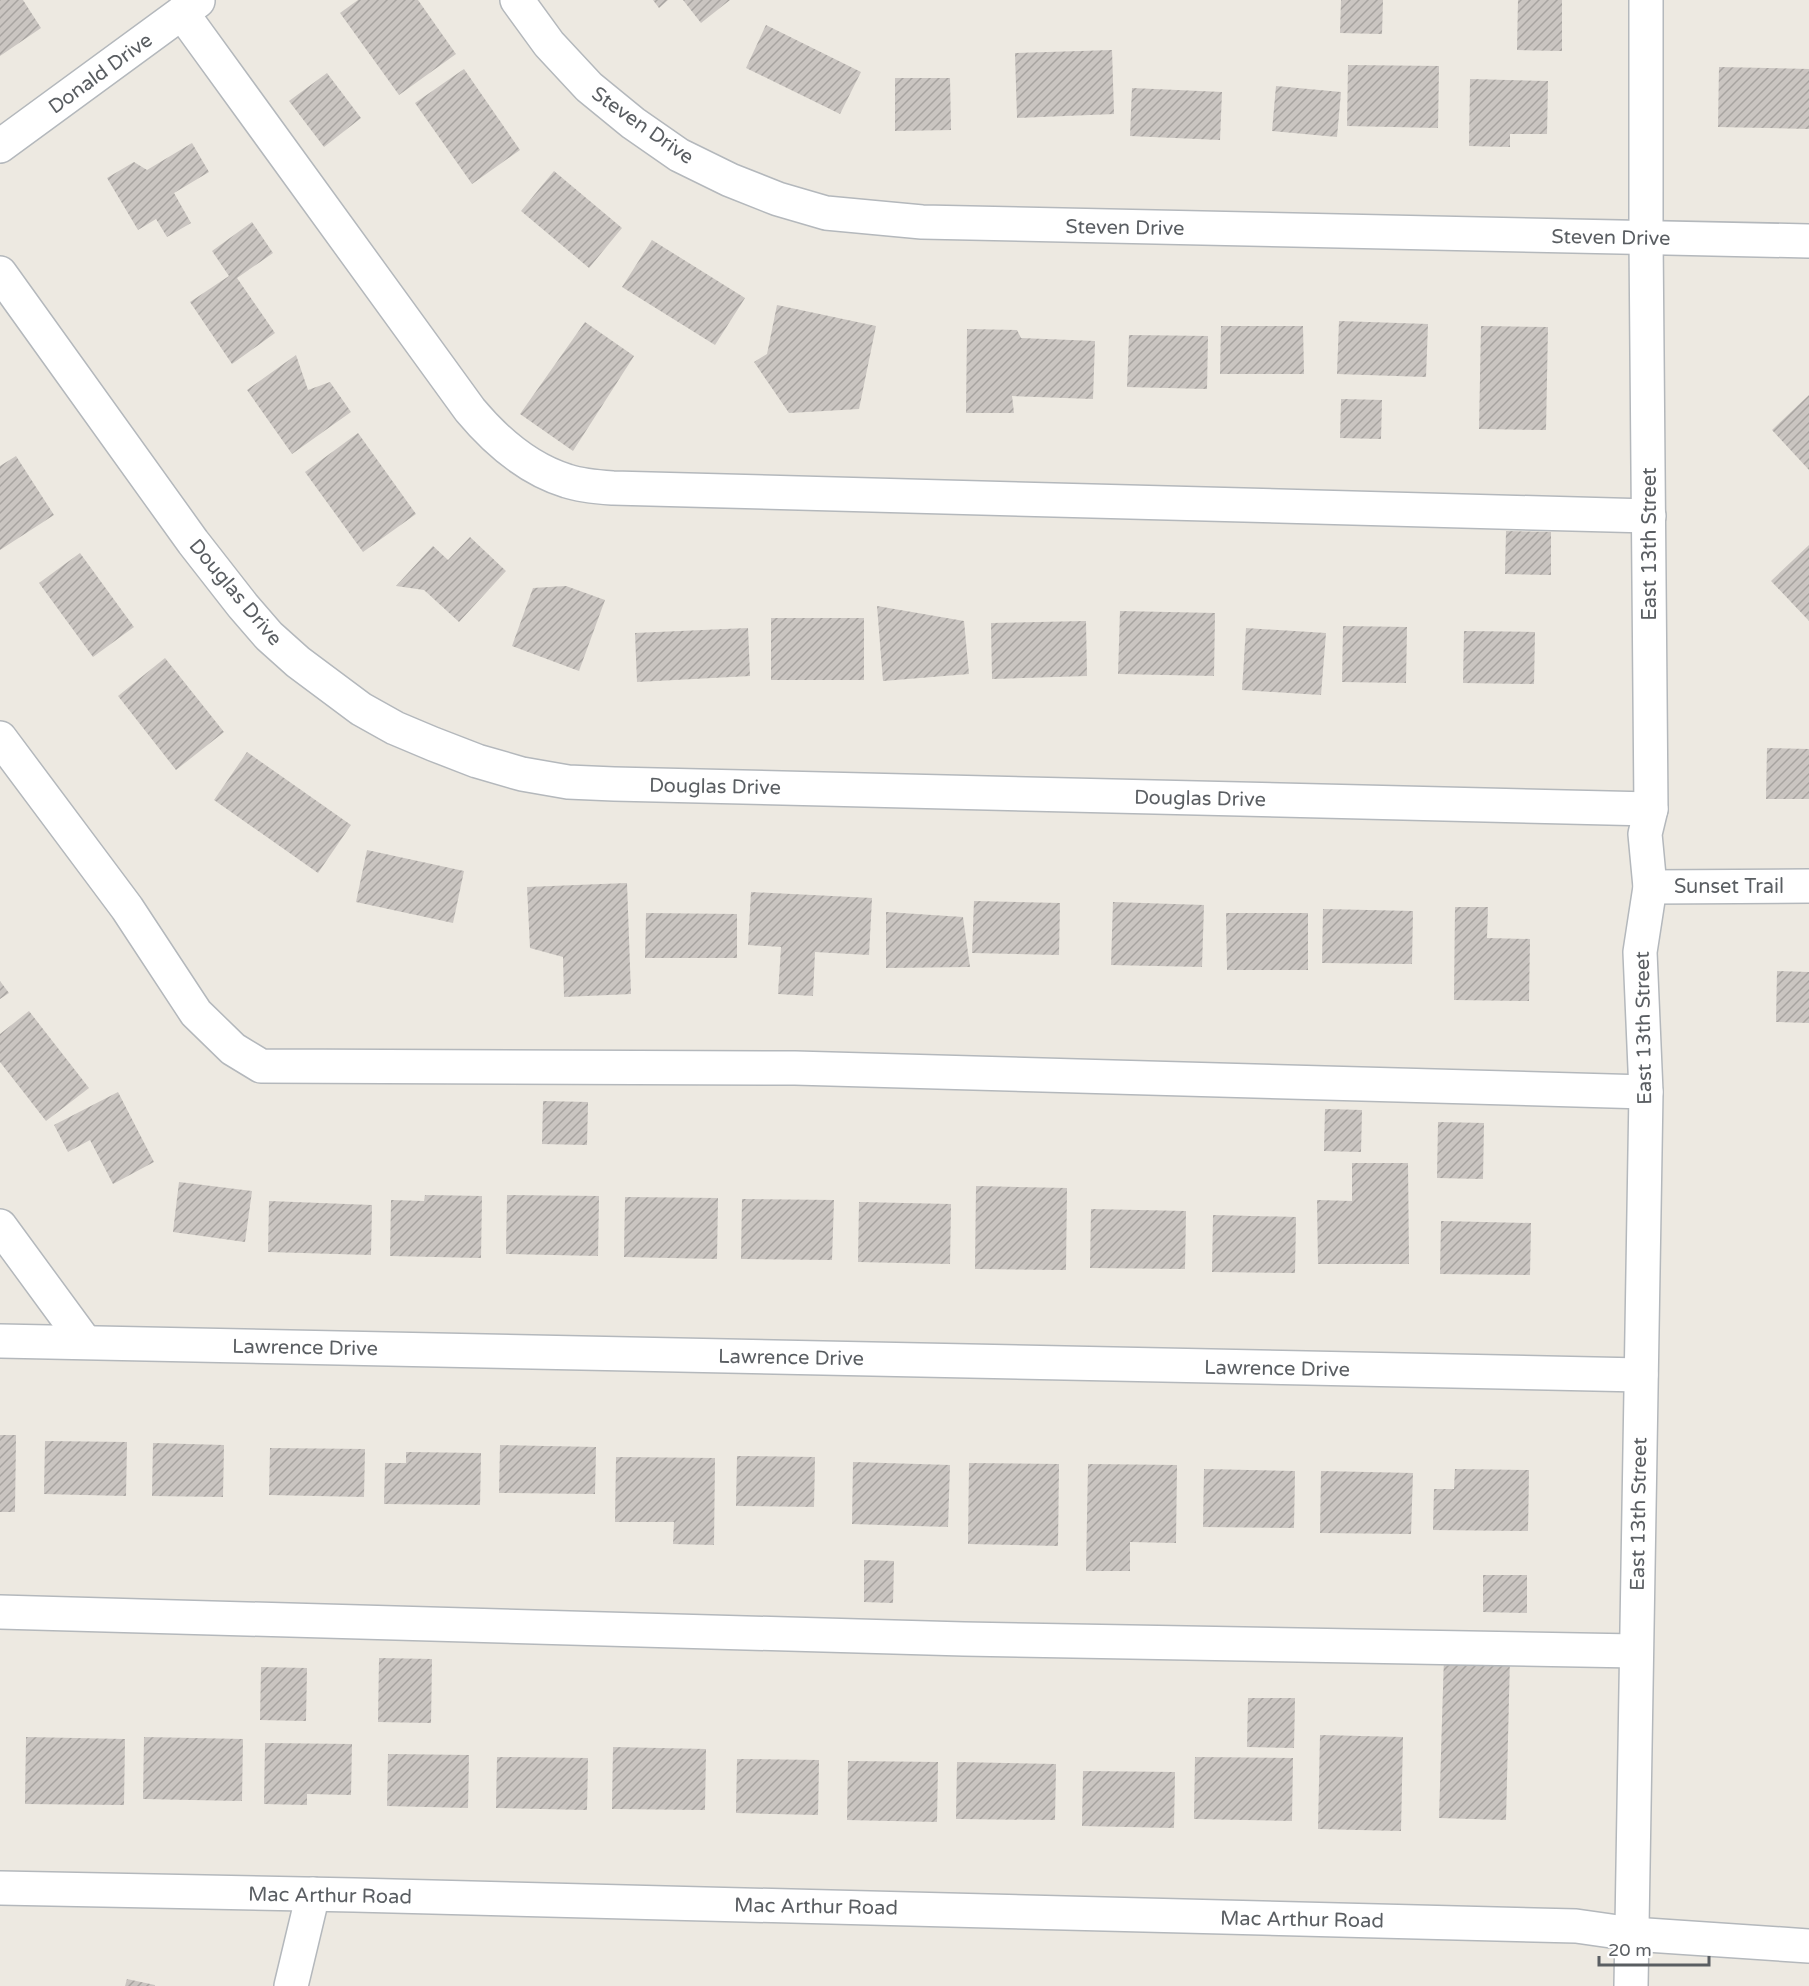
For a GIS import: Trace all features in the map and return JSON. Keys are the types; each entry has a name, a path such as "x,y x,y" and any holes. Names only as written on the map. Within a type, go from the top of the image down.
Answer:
{"street":[{"name":"Steven Drive","path":"517,0 549,44 589,87 633,123 680,155 730,180 778,199 826,213 922,222 1809,241"},
{"name":"East 13th Street","path":"1631,1986 1646,1092 1640,952 1650,887 1645,834 1651,809 1646,0"},
{"name":"Donald Drive","path":"0,146 191,7"},
{"path":"191,7 476,417 512,451 547,473 568,482 625,489 1649,516"},
{"name":"Douglas Drive","path":"0,273 193,542 269,636 298,662 361,710 395,728 477,761 522,774 568,782 1651,809"},
{"path":"0,738 127,908 196,1013 233,1049 261,1066 795,1068 1646,1092"},
{"name":"Sunset Trail","path":"1650,887 1809,886"},
{"path":"0,1226 85,1342"},
{"name":"Lawrence Drive","path":"0,1341 1641,1375"},
{"path":"0,1612 964,1639 1636,1651"},
{"name":"Mac Arthur Road","path":"0,1888 1576,1926 1632,1934 1809,1946"},
{"path":"291,1986 312,1894"}],"building":[{"path":"0,0 23,0 41,28 0,56"},
{"path":"358,0 418,0 456,54 399,95 340,13"},
{"path":"653,0 668,0 659,8"},
{"path":"683,0 730,0 701,23"},
{"path":"1341,0 1383,0 1382,34 1340,33"},
{"path":"1518,0 1562,0 1562,51 1517,50"},
{"path":"766,25 861,72 840,114 746,68"},
{"path":"1112,50 1114,114 1017,118 1015,53"},
{"path":"1348,65 1439,66 1438,128 1347,126"},
{"path":"1719,67 1809,69 1809,129 1718,127"},
{"path":"464,69 520,150 472,184 415,103"},
{"path":"327,73 361,118 324,147 289,101"},
{"path":"895,78 950,78 951,130 895,131"},
{"path":"1470,79 1548,81 1547,134 1510,134 1510,147 1469,146"},
{"path":"1276,86 1341,92 1337,137 1272,131"},
{"path":"1132,88 1222,92 1220,140 1130,136"},
{"path":"192,143 209,172 174,193 191,223 167,237 156,219 138,230 107,178 134,162 147,170"},
{"path":"554,171 622,228 589,268 521,211"},
{"path":"252,222 273,253 237,278 275,333 232,364 190,302 229,276 212,251"},
{"path":"652,240 745,298 715,345 622,287"},
{"path":"777,305 876,326 859,409 789,413 754,362 767,354"},
{"path":"1339,321 1428,324 1426,377 1337,374"},
{"path":"585,322 634,356 573,451 520,414"},
{"path":"1221,326 1303,326 1304,374 1220,374"},
{"path":"1481,326 1548,327 1546,430 1479,429"},
{"path":"967,329 1017,330 1021,338 1095,341 1093,399 1012,396 1014,413 966,413"},
{"path":"1129,335 1208,336 1207,389 1127,387"},
{"path":"296,355 308,390 330,382 351,412 292,454 247,390"},
{"path":"1809,395 1809,470 1772,430"},
{"path":"1341,399 1382,400 1381,439 1340,438"},
{"path":"358,433 416,514 363,552 305,472"},
{"path":"16,456 54,515 0,550 0,466"},
{"path":"1506,531 1551,532 1551,575 1505,574"},
{"path":"470,537 506,571 459,622 424,590 396,586 433,546 448,560"},
{"path":"1809,545 1809,621 1771,581"},
{"path":"80,553 134,627 93,657 39,583"},
{"path":"566,586 605,600 579,671 512,646 533,588"},
{"path":"877,606 964,621 969,674 883,681"},
{"path":"1120,611 1215,613 1214,676 1118,674"},
{"path":"771,618 864,618 864,680 771,680"},
{"path":"1086,621 1087,676 992,679 991,623"},
{"path":"1343,626 1407,627 1406,683 1342,682"},
{"path":"748,628 750,676 637,682 635,633"},
{"path":"1246,628 1326,633 1321,695 1242,690"},
{"path":"1464,631 1535,632 1534,684 1463,683"},
{"path":"165,658 224,732 176,770 118,696"},
{"path":"1767,748 1809,749 1809,799 1766,799"},
{"path":"247,752 351,825 318,873 214,800"},
{"path":"367,850 464,871 453,923 356,902"},
{"path":"627,883 631,994 564,997 563,957 530,948 527,887"},
{"path":"751,892 872,898 869,955 815,952 813,996 778,994 781,947 748,945"},
{"path":"974,901 1060,903 1059,955 972,953"},
{"path":"1113,902 1204,905 1202,967 1111,965"},
{"path":"1455,907 1488,907 1487,938 1530,939 1529,1001 1454,1000"},
{"path":"1323,909 1413,911 1412,964 1322,963"},
{"path":"886,912 963,917 970,967 886,968"},
{"path":"646,913 737,914 737,958 645,958"},
{"path":"1226,913 1308,913 1308,970 1227,970"},
{"path":"1777,971 1809,972 1809,1023 1776,1022"},
{"path":"0,981 9,993 0,999"},
{"path":"29,1011 89,1088 46,1121 0,1062 0,1034"},
{"path":"118,1092 154,1162 113,1184 90,1140 68,1152 54,1125"},
{"path":"543,1101 588,1102 587,1145 542,1144"},
{"path":"1325,1109 1362,1110 1361,1152 1324,1151"},
{"path":"1438,1122 1484,1123 1483,1179 1437,1178"},
{"path":"1352,1163 1408,1163 1409,1264 1318,1264 1317,1200 1352,1201"},
{"path":"179,1182 252,1191 245,1242 173,1232"},
{"path":"976,1186 1067,1188 1066,1270 975,1269"},
{"path":"425,1195 482,1196 481,1258 390,1256 391,1200 424,1201"},
{"path":"507,1195 599,1196 598,1256 506,1254"},
{"path":"625,1197 718,1198 717,1259 624,1257"},
{"path":"742,1199 834,1200 832,1260 741,1259"},
{"path":"269,1201 372,1205 371,1255 268,1252"},
{"path":"859,1202 951,1204 950,1264 858,1262"},
{"path":"1091,1209 1186,1211 1185,1269 1090,1268"},
{"path":"1213,1215 1296,1217 1295,1273 1212,1272"},
{"path":"1441,1221 1531,1223 1530,1275 1440,1274"},
{"path":"0,1435 16,1435 15,1512 0,1512"},
{"path":"45,1441 127,1442 126,1496 44,1494"},
{"path":"153,1443 224,1445 223,1497 152,1496"},
{"path":"500,1445 596,1447 595,1494 499,1493"},
{"path":"270,1448 365,1449 364,1497 269,1495"},
{"path":"406,1452 481,1453 480,1505 384,1504 385,1463 406,1463"},
{"path":"737,1456 815,1457 814,1507 736,1506"},
{"path":"616,1457 715,1458 714,1545 673,1544 674,1522 615,1522"},
{"path":"853,1462 950,1465 948,1527 852,1524"},
{"path":"969,1463 1059,1464 1058,1546 968,1544"},
{"path":"1088,1464 1177,1465 1176,1543 1130,1542 1130,1571 1086,1571"},
{"path":"1204,1469 1295,1471 1294,1528 1203,1527"},
{"path":"1455,1469 1529,1470 1528,1531 1433,1530 1434,1489 1454,1489"},
{"path":"1321,1471 1413,1473 1411,1534 1320,1533"},
{"path":"864,1560 894,1561 893,1603 864,1602"},
{"path":"1483,1575 1527,1575 1527,1613 1483,1612"},
{"path":"1444,1656 1510,1657 1506,1820 1439,1818"},
{"path":"379,1658 432,1659 431,1723 378,1722"},
{"path":"261,1667 307,1668 306,1721 260,1720"},
{"path":"1248,1698 1295,1698 1294,1748 1247,1747"},
{"path":"1320,1735 1403,1737 1401,1831 1318,1829"},
{"path":"26,1737 125,1739 124,1805 25,1804"},
{"path":"144,1737 243,1739 242,1801 143,1799"},
{"path":"265,1743 352,1744 351,1795 307,1794 307,1805 264,1804"},
{"path":"613,1747 706,1749 705,1810 612,1809"},
{"path":"388,1754 469,1755 468,1808 387,1806"},
{"path":"497,1757 588,1758 587,1810 496,1808"},
{"path":"1195,1757 1293,1758 1292,1821 1194,1819"},
{"path":"737,1759 819,1760 818,1815 736,1813"},
{"path":"848,1761 938,1762 937,1822 847,1820"},
{"path":"957,1762 1056,1764 1055,1820 956,1819"},
{"path":"1083,1771 1175,1772 1174,1828 1082,1826"},
{"path":"127,1979 155,1985 155,1986 125,1986"}]}
